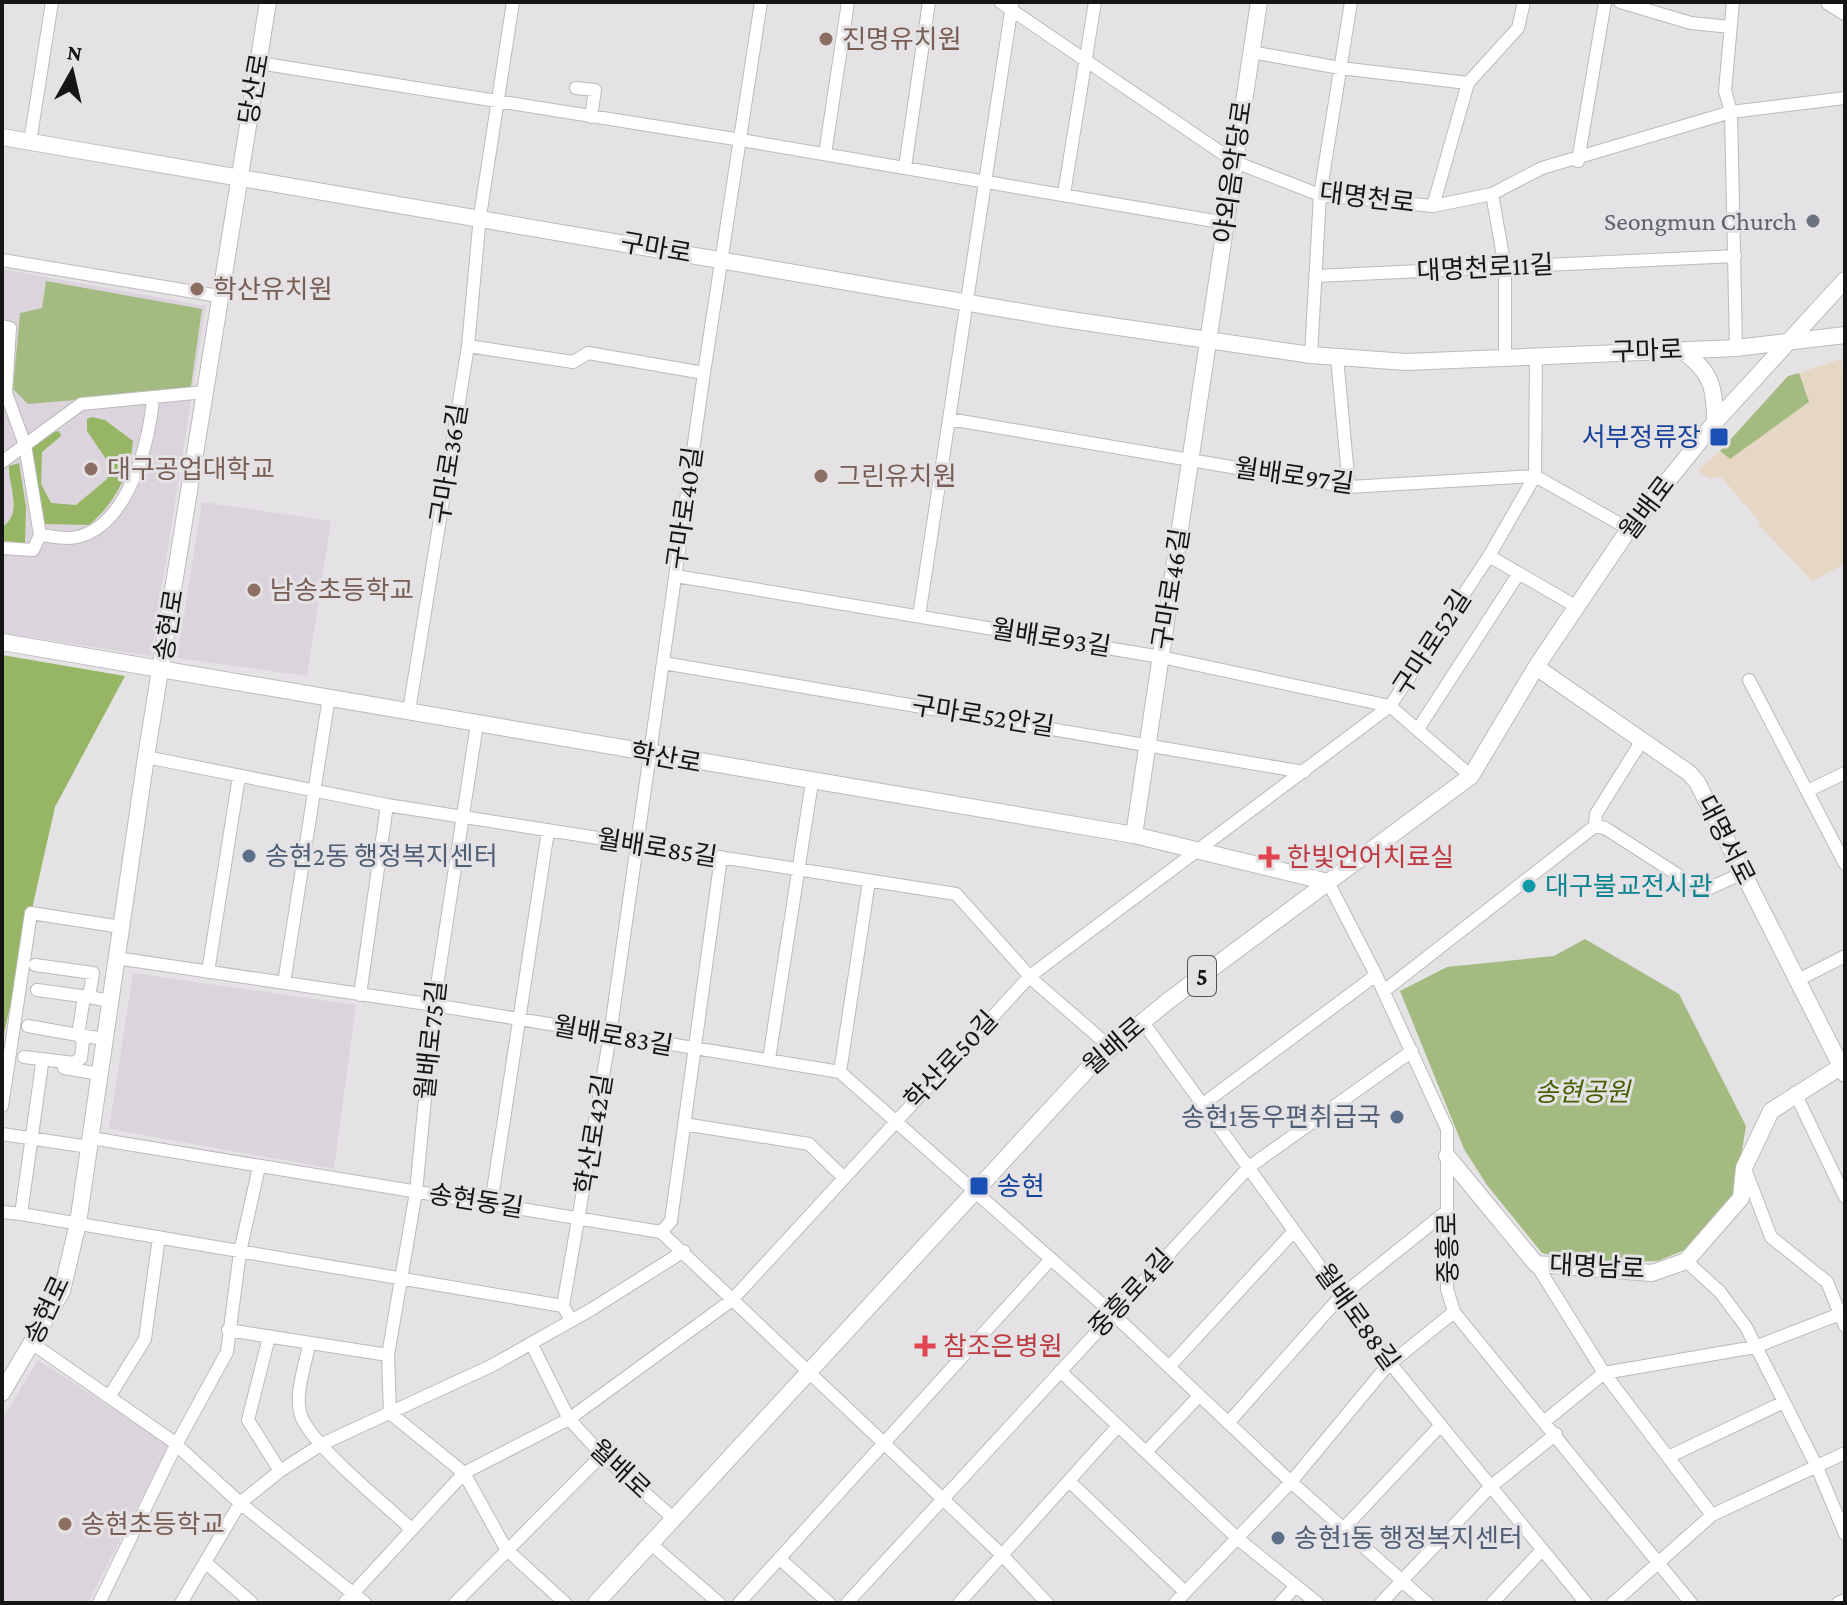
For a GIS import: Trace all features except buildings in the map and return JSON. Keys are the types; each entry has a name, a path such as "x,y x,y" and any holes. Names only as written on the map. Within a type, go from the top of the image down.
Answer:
{"main road":[{"name":"당산로","path":"240,176 268,2"},
{"name":"야외음악당로","path":"1208,342 1259,2"},
{"path":"1829,2 1845,12"},
{"name":"구마로","path":"2,137 1208,342 1311,355 1406,362 1736,348 1845,335"},
{"name":"송현로","path":"2,1393 62,1291 78,1223 146,757 163,669 240,176"},
{"name":"5","path":"1788,342 1845,280"},
{"name":"구마로46길","path":"1134,835 1208,342"},
{"name":"월배로","path":"596,1603 1110,1047 1471,776 1536,667 1629,529 1715,422 1788,342"},
{"path":"1681,350 1704,366 1715,397 1715,422"},
{"name":"학산로","path":"2,642 650,755 1134,835 1328,882"},
{"name":"대명서로","path":"1536,667 1689,773 1697,782 1844,1068"},
{"path":"1686,1261 1741,1198 1744,1168 1771,1111 1795,1093 1844,1068"},
{"name":"대명남로","path":"1447,1156 1536,1264 1652,1273 1686,1261"}],"street":[{"path":"30,142 52,2"},
{"name":"구마로36길","path":"409,711 468,346 480,216 513,2"},
{"name":"구마로40길","path":"650,755 761,2"},
{"path":"825,154 848,2"},
{"path":"905,167 929,2"},
{"path":"1064,194 1095,2"},
{"path":"1311,355 1320,195 1351,2"},
{"path":"1433,206 1468,83 1518,28 1524,2"},
{"path":"1578,161 1605,2"},
{"path":"1620,2 1691,23 1731,27"},
{"path":"1733,2 1725,91 1731,112 1736,348"},
{"path":"919,616 1008,5"},
{"name":"대명천로","path":"1008,5 1235,162 1320,195 1433,206 1492,194 1542,168 1578,161 1731,112 1845,98"},
{"path":"1251,52 1340,68 1468,83"},
{"path":"259,63 905,167 1226,223"},
{"path":"576,88 595,90 591,117"},
{"path":"1492,194 1505,267 1505,357"},
{"name":"대명천로11길","path":"1316,276 1735,256"},
{"path":"2,260 219,296"},
{"path":"2,326 10,328 6,393 25,445 40,535 33,550 2,548"},
{"path":"468,346 573,362 588,353 704,373"},
{"name":"구마로52길","path":"1198,851 1390,706 1489,556 1535,476 1536,355"},
{"path":"1337,357 1349,487"},
{"path":"2,462 81,404 205,392"},
{"path":"40,535 77,537 109,522 126,495 152,417 153,397"},
{"name":"월배로97길","path":"949,419 1349,487 1535,476"},
{"path":"1535,476 1629,529"},
{"path":"1489,556 1577,607"},
{"path":"1418,729 1519,573"},
{"name":"월배로93길","path":"676,576 1161,657 1390,706 1471,776"},
{"name":"구마로52안길","path":"663,663 1148,743 1304,772"},
{"path":"1749,680 1845,864"},
{"path":"284,983 329,697"},
{"name":"월배로75길","path":"390,1413 388,1355 416,1192 434,1005 477,724"},
{"path":"1384,991 1595,826 1596,814 1641,742"},
{"name":"학산로42길","path":"563,1306 610,1035 650,755"},
{"name":"월배로85길","path":"146,757 463,818 956,894 1030,976 1110,1047"},
{"path":"1807,791 1845,773"},
{"path":"208,972 239,776"},
{"path":"769,1059 812,782"},
{"path":"360,995 387,805"},
{"path":"1595,826 1605,828 1703,891 1743,873"},
{"path":"491,1204 548,831"},
{"name":"학산로50길","path":"344,1603 464,1473 569,1419 732,1300 1030,976 1198,851"},
{"path":"661,1232 671,1221 721,857"},
{"path":"869,881 840,1072 1112,1313 1291,1482 1427,1603"},
{"name":"중흥로","path":"1328,882 1384,991 1447,1129 1447,1289 1454,1312 1691,1603"},
{"path":"2,1106 31,913 121,927"},
{"path":"1798,980 1845,956"},
{"name":"월배로83길","path":"116,958 434,1005 840,1072"},
{"path":"35,965 93,973 78,1035"},
{"path":"1203,1104 1376,975"},
{"path":"37,990 110,1001"},
{"name":"월배로88길","path":"1142,1021 1390,1363 1439,1427 1586,1603"},
{"path":"28,1026 105,1039"},
{"path":"24,1057 74,1063 81,1058 83,1041 78,1035"},
{"name":"중흥로4길","path":"847,1603 1249,1167 1412,1051"},
{"path":"9,1059 100,1074"},
{"path":"21,1214 42,1064"},
{"path":"1795,1093 1845,1197"},
{"path":"684,1124 809,1144 844,1178"},
{"name":"송현동길","path":"2,1134 90,1142 259,1167 661,1232 1003,1556 1047,1603"},
{"path":"99,1603 176,1445 227,1352 240,1252 259,1167"},
{"path":"1545,1421 1604,1373 1755,1347 1843,1317 1827,1282 1771,1237 1744,1168"},
{"path":"1228,1423 1341,1296 1447,1211"},
{"path":"2,1212 563,1306 571,1320"},
{"path":"1169,1367 1294,1231"},
{"path":"109,1397 145,1339 159,1237"},
{"path":"181,1603 240,1503 280,1471 322,1444 531,1343 684,1251"},
{"path":"739,1603 1050,1260"},
{"path":"1686,1261 1720,1292 1746,1327 1817,1467 1845,1534"},
{"path":"1536,1264 1604,1373 1712,1515"},
{"path":"1175,1603 1291,1482 1390,1363 1454,1312"},
{"path":"228,1330 388,1355"},
{"path":"269,1337 248,1420 280,1471"},
{"name":"월배로","path":"531,1343 569,1419 602,1455 673,1518"},
{"path":"33,1344 176,1445 240,1503 365,1603"},
{"path":"309,1345 300,1395 302,1418 322,1444 411,1529"},
{"path":"1060,1371 1237,1538 1317,1603"},
{"path":"1146,1452 1199,1396"},
{"path":"1668,1457 1784,1402"},
{"path":"390,1413 464,1473 506,1549 565,1603"},
{"path":"959,1603 1118,1426"},
{"path":"1343,1529 1439,1427"},
{"path":"1381,1603 1489,1488 1556,1434"},
{"path":"1615,1602 1712,1515 1845,1453"},
{"path":"455,1603 602,1455"},
{"path":"1069,1481 1185,1592"},
{"path":"650,1543 719,1603"},
{"path":"1492,1603 1542,1550"},
{"path":"780,1559 829,1603"},
{"path":"205,1562 252,1603"},
{"path":"1280,1603 1296,1586"},
{"path":"1838,1603 1845,1600"}],"shaded area":[{"name":"대구공업대학교","path":"2,269 206,306 151,656 2,633"},
{"name":"서부정류장","path":"1841,359 1845,386 1845,564 1812,581 1758,524 1760,522 1721,477 1709,479 1698,470 1720,451 1730,458 1808,403 1799,373"},
{"name":"남송초등학교","path":"202,502 331,521 307,676 177,658"},
{"path":"133,973 356,1005 334,1169 109,1129"},
{"name":"송현초등학교","path":"38,1360 169,1445 88,1603 2,1603 2,1419"}],"green space":[{"path":"46,281 202,309 191,386 181,391 28,404 13,389 20,313 42,308"},
{"path":"1799,373 1809,402 1730,459 1720,451 1788,376"},
{"path":"87,419 105,420 133,441 125,476 114,497 89,525 45,524 42,521 31,447 42,435 59,431 61,436 42,452 41,484 51,503 76,505 107,479 110,465 87,431"},
{"path":"19,463 26,507 25,543 2,541 2,527 9,521 14,507 9,466"},
{"path":"2,655 125,676 55,807 2,1042"},
{"name":"송현공원","path":"1585,939 1679,994 1746,1126 1735,1192 1689,1248 1658,1261 1590,1263 1542,1253 1487,1185 1464,1149 1400,991 1447,967 1554,956"}],"place":[{"name":"진명유치원","path":"826,39"},
{"name":"Seongmun Church","path":"1813,221"},
{"name":"학산유치원","path":"197,289"},
{"name":"서부정류장","path":"1719,437"},
{"name":"대구공업대학교","path":"91,469"},
{"name":"그린유치원","path":"821,476"},
{"name":"남송초등학교","path":"254,590"},
{"name":"송현2동 행정복지센터","path":"249,856"},
{"name":"한빛언어치료실","path":"1269,857"},
{"name":"대구불교전시관","path":"1529,886"},
{"name":"송현1동우편취급국","path":"1397,1117"},
{"name":"송현","path":"979,1186"},
{"name":"참조은병원","path":"925,1346"},
{"name":"송현초등학교","path":"65,1524"},
{"name":"송현1동 행정복지센터","path":"1278,1538"}]}
